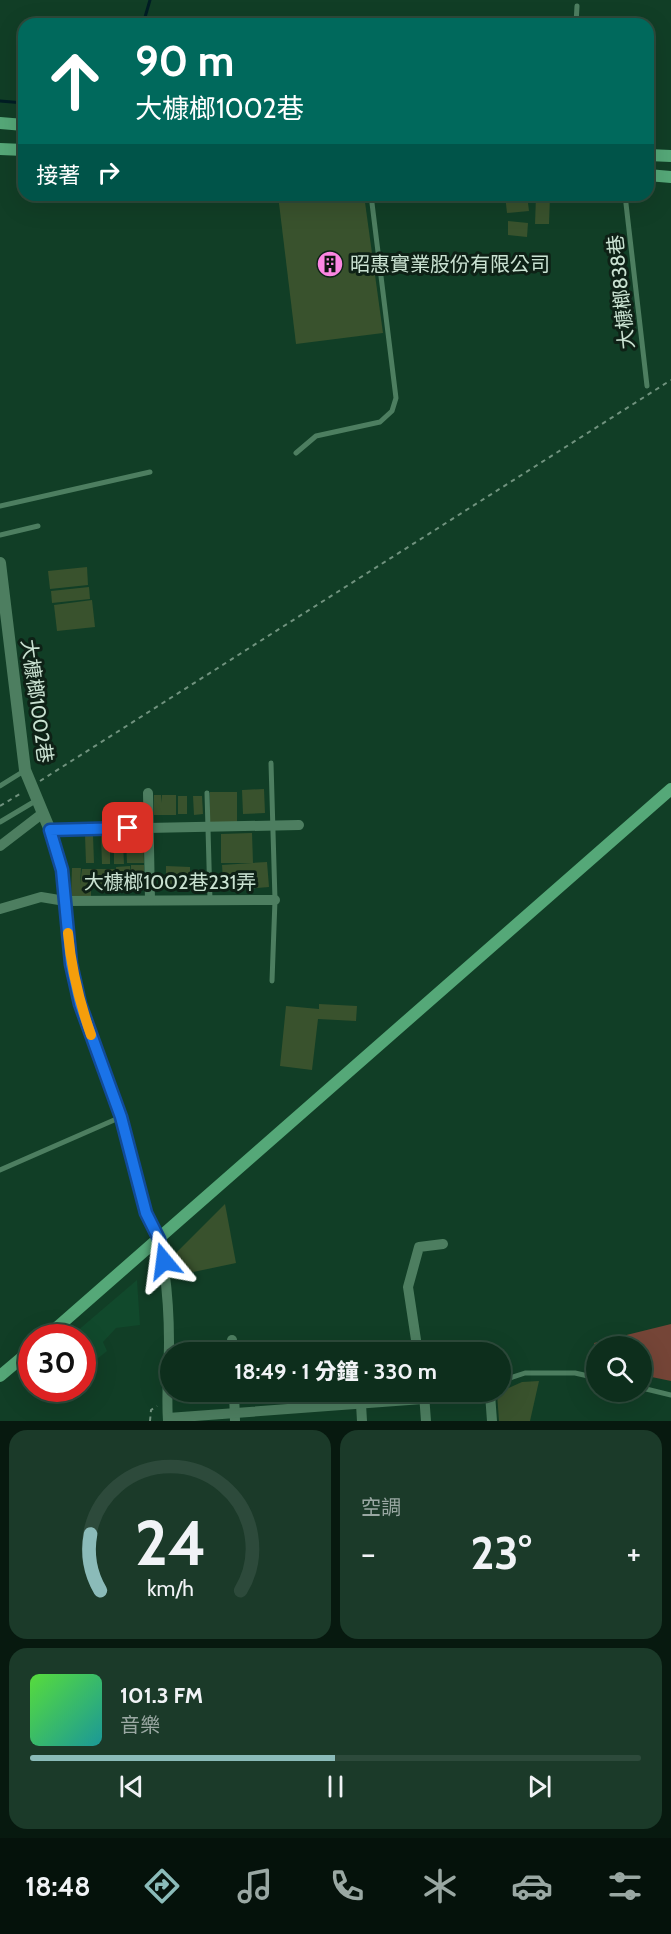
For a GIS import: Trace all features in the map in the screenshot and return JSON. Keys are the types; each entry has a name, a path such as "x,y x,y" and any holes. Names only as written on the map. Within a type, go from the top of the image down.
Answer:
{"main road":[{"path":"0,123 18,124"},
{"path":"0,149 18,150"},
{"path":"654,155 671,156"},
{"path":"654,176 671,177"},
{"path":"61,1324 671,789"},
{"path":"0,1377 18,1361"}],"street":[{"name":"大槺榔1002巷","path":"0,563 25,770 50,830 62,870 71,964 80,1004 121,1117 146,1213 159,1239"},
{"path":"148,793 150,900"},
{"path":"0,846 43,813"},
{"path":"50,830 299,825"},
{"name":"大槺榔1002巷231弄","path":"0,909 41,897 65,901 275,900"},
{"path":"159,1239 164,1261 169,1342"},
{"path":"416,1342 408,1287 419,1247 443,1244"},
{"path":"166,1402 168,1420 235,1417 296,1408 375,1402"},
{"path":"234,1402 235,1417"},
{"path":"425,1402 426,1421"},
{"path":"491,1402 492,1421"},
{"path":"361,1404 362,1421"},
{"path":"296,1408 297,1421"}],"lane":[{"path":"576,6 576,18"},
{"path":"296,453 316,436 380,422 392,411 396,398 372,201"},
{"name":"大槺榔838巷","path":"626,201 647,386"},
{"path":"0,506 150,472"},
{"path":"0,535 38,526"},
{"path":"271,763 275,900 272,981"},
{"path":"0,786 25,770"},
{"path":"207,793 210,900"},
{"path":"0,822 38,799"},
{"path":"0,1170 121,1117"},
{"path":"511,1378 525,1373 575,1373 586,1376"},
{"path":"652,1390 671,1395"}],"path":[{"path":"0,806 671,380"},
{"path":"150,1421 151,1410 163,1402"}],"shaded area":[{"path":"137,1280 140,1325 116,1328 103,1342 107,1351 97,1359 96,1324 85,1324"},
{"path":"671,1324 671,1381 652,1377 652,1336 622,1336"}],"building":[{"name":"昭惠實業股份有限公司","path":"279,201 365,201 383,333 296,344"},
{"path":"506,201 528,201 529,211 507,213"},
{"path":"536,201 550,201 549,224 535,224"},
{"path":"508,221 528,223 527,237 508,235"},
{"path":"87,567 88,585 50,589 48,571"},
{"path":"89,587 90,599 52,603 51,591"},
{"path":"92,600 95,627 57,631 54,605"},
{"path":"264,789 265,813 243,814 242,790"},
{"path":"210,792 237,792 237,822 210,822"},
{"path":"154,795 161,795 162,803 162,795 176,795 176,815 154,815"},
{"path":"178,796 187,796 187,814 178,814"},
{"path":"193,796 202,796 203,814 194,815"},
{"path":"252,833 253,863 221,863 221,834"},
{"path":"85,835 93,835 94,863 86,863"},
{"path":"101,835 110,835 110,864 102,864"},
{"path":"143,839 144,863 127,863 126,840"},
{"path":"114,844 123,844 124,864 114,864"},
{"path":"267,862 269,887 247,889 247,878 223,880 222,865"},
{"path":"131,865 144,865 144,890 117,888 116,867 130,866 131,878"},
{"path":"166,866 190,867 190,885 166,885"},
{"path":"72,868 81,868 80,885 82,869 115,869 115,885 91,885 91,896 71,896"},
{"path":"194,874 203,874 204,884 194,884"},
{"path":"319,1004 357,1006 356,1021 318,1019 312,1070 280,1066 286,1006 319,1009"},
{"path":"225,1204 236,1263 179,1275 175,1254"},
{"path":"539,1381 530,1421 499,1421 498,1402 511,1402 511,1387 522,1382"}],"waterway":[{"path":"145,18 150,0"},
{"path":"0,101 18,102"}],"slow traffic":[{"path":"68,933 71,964 80,1004 91,1035"}],"place":[{"name":"昭惠實業股份有限公司","path":"330,264"}],"route":[{"path":"128,828 50,830 62,870 71,964 80,1004 121,1117 146,1213 159,1239 164,1261"}]}
